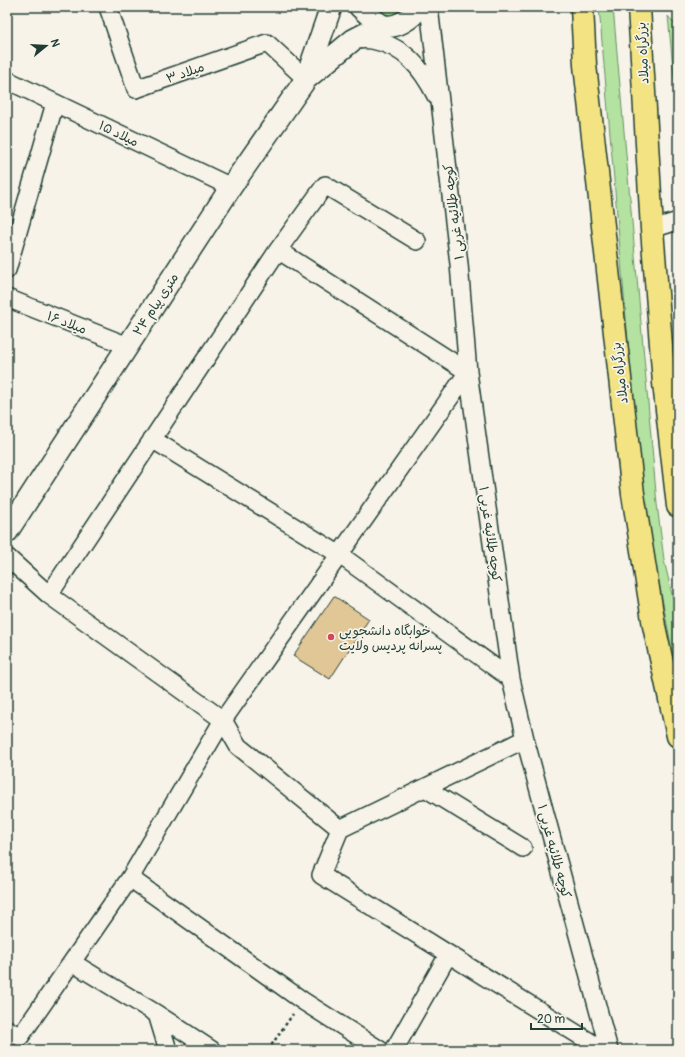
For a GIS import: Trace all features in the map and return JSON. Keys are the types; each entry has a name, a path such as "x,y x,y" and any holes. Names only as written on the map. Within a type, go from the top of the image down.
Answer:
{"highway":[{"name":"بزرگراه میلاد","path":"582,7 585,65 633,494 654,626 678,736"},
{"name":"بزرگراه میلاد","path":"639,7 652,229 664,384 678,506"}],"street":[{"name":"میلاد ۳","path":"108,7 136,89 267,43 306,79"},
{"path":"306,79 332,7"},
{"path":"360,7 382,25"},
{"path":"306,79 353,40 382,25 392,26 409,19 418,7"},
{"name":"کوچه طلائیه غربی ۱","path":"429,7 459,264 468,372 511,679 525,739 609,1050"},
{"path":"353,40 371,40 400,50 410,58 429,82 440,105"},
{"name":"۲۴ متری پیام","path":"7,532 231,187 306,79"},
{"name":"میلاد ۱۵","path":"7,80 231,187"},
{"path":"7,270 55,103"},
{"path":"49,595 278,250 325,185 417,241"},
{"path":"652,229 678,221"},
{"path":"17,1039 73,963 130,878 223,720 468,372 278,250"},
{"name":"میلاد ۱۶","path":"7,298 128,346"},
{"path":"152,439 340,555 511,679"},
{"path":"7,557 49,595 223,720 238,746 340,829"},
{"path":"525,739 340,829 321,875 603,1050"},
{"path":"425,788 523,848"},
{"path":"130,878 303,1001 380,1050"},
{"path":"394,1050 448,954"},
{"path":"73,963 157,1014 212,1050"},
{"path":"157,1014 168,1050"}],"path":[{"path":"268,1050 303,1001"}],"green space":[{"path":"370,7 402,7 396,17 389,18"},
{"path":"599,7 613,7 657,504 664,560 678,620 678,680 646,517 630,364"},
{"path":"668,16 678,28 678,119"}],"building":[{"path":"672,7 678,7 678,14"},
{"name":"خوابگاه دانشجویی پسرانه پردیس ولایت","path":"334,596 369,619 330,679 293,656"}],"place":[{"name":"خوابگاه دانشجویی پسرانه پردیس ولایت","path":"331,637"}]}
